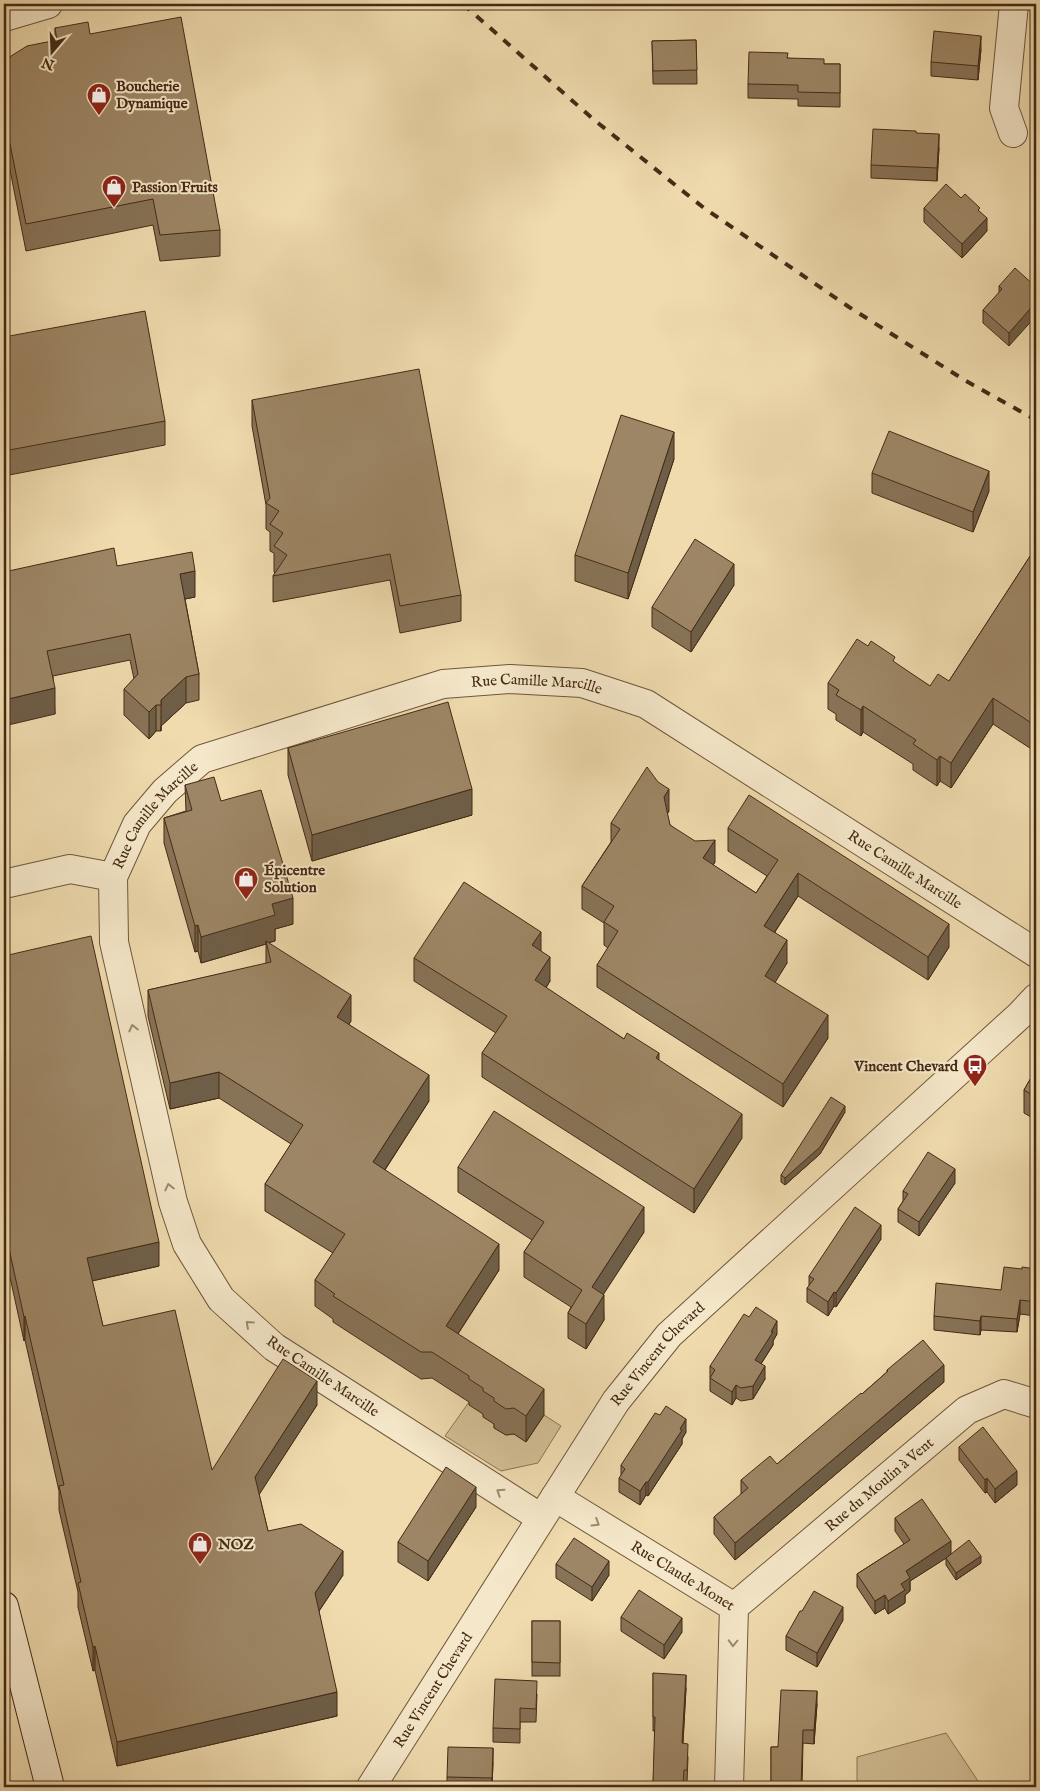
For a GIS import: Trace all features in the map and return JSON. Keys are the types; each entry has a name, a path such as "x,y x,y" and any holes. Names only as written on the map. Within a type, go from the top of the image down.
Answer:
{"street":[{"path":"4,17 48,4"},
{"path":"1004,124 1014,4"},
{"name":"Rue Camille Marcille","path":"548,1508 274,1346 221,1298 187,1244 173,1202 114,942 113,877 138,824 165,791 202,759 443,684 510,679 582,683 646,704 1036,953"},
{"path":"4,884 70,869 113,877"},
{"name":"Rue Vincent Chevard","path":"371,1787 616,1401 669,1335 1020,1015 1036,998"},
{"name":"Rue du Moulin à Vent","path":"734,1607 967,1410 1004,1394 1036,1404"},
{"name":"Rue Claude Monet","path":"548,1508 734,1607 729,1787"},
{"path":"4,1606 50,1787"}],"shaded area":[{"path":"469,1402 494,1424 494,1428 506,1435 514,1434 526,1442 544,1415 561,1426 538,1463 501,1471 445,1436"},
{"path":"946,1733 982,1787 857,1787 857,1757"}],"building":[{"name":"Boucherie Dynamique","path":"181,17 220,230 160,235 153,199 26,224 9,139 4,140 4,69 11,56 27,46 57,40 55,28 88,22 90,34"},
{"path":"934,31 981,36 978,66 931,62"},
{"path":"696,40 697,70 653,71 652,41"},
{"path":"749,52 788,53 787,58 824,59 824,64 840,64 840,93 798,92 798,85 748,84"},
{"path":"873,129 939,134 937,168 871,165"},
{"path":"946,184 961,198 965,194 980,208 978,210 987,218 962,244 924,208"},
{"path":"1015,268 1036,287 1036,302 1009,333 983,310 1002,289 999,286"},
{"path":"145,311 165,421 4,451 4,337"},
{"path":"419,369 461,595 400,606 390,554 273,576 287,555 274,546 283,533 270,524 279,511 266,503 270,498 252,400"},
{"path":"621,415 674,432 628,573 575,555"},
{"path":"889,431 989,471 973,512 872,473"},
{"path":"695,539 734,564 691,632 652,607"},
{"path":"1036,547 1036,726 993,698 951,763 940,756 937,760 913,744 916,740 863,706 861,710 836,695 839,690 828,683 857,639 868,646 871,641 895,657 893,661 930,686 938,674 949,681"},
{"path":"114,548 117,566 192,552 195,571 180,574 199,674 186,677 161,700 161,705 156,705 149,712 124,689 138,674 130,634 47,651 55,688 4,700 4,572"},
{"path":"448,702 472,789 312,835 288,748"},
{"path":"647,767 658,782 669,789 664,797 670,825 695,841 715,840 703,858 756,893 778,860 728,828 749,795 949,924 928,957 798,873 764,926 787,940 765,976 828,1015 783,1084 597,965 618,931 604,922 614,906 582,886 620,829 611,823"},
{"path":"214,777 221,801 261,790 293,898 272,904 275,915 201,937 198,925 195,926 164,818 192,810 185,785"},
{"path":"464,882 541,932 532,945 550,957 535,980 624,1039 627,1033 659,1053 656,1058 742,1114 694,1189 482,1053 507,1016 414,958"},
{"path":"91,936 159,1242 87,1258 103,1326 175,1310 212,1470 283,1359 317,1381 255,1477 268,1531 301,1524 343,1551 315,1593 337,1692 117,1742 95,1646 93,1647 78,1583 81,1582 59,1486 64,1485 4,1226 4,956"},
{"path":"266,941 351,995 337,1017 429,1075 373,1162 499,1244 446,1326 544,1389 526,1416 514,1408 506,1409 483,1391 483,1388 469,1379 469,1376 432,1352 421,1352 333,1296 335,1294 315,1280 345,1234 265,1184 303,1125 219,1072 170,1083 148,990 271,962"},
{"path":"1036,1069 1036,1097 1024,1090"},
{"path":"831,1097 845,1106 820,1147 785,1178 781,1175"},
{"path":"494,1111 644,1207 592,1287 604,1295 586,1324 568,1313 582,1290 524,1252 544,1222 458,1167"},
{"path":"928,1152 955,1169 919,1222 898,1209 908,1194 903,1191"},
{"path":"855,1207 881,1225 828,1302 807,1288 814,1279 809,1276"},
{"path":"1004,1267 1036,1269 1036,1302 1020,1300 1017,1319 981,1316 980,1321 934,1316 936,1283 1001,1290"},
{"path":"756,1307 777,1321 771,1332 773,1332 755,1360 765,1366 753,1386 741,1388 736,1385 732,1392 710,1378 715,1370 710,1366 744,1314 749,1317"},
{"path":"923,1340 944,1365 735,1543 714,1517 748,1488 741,1480 770,1456 777,1464 862,1394"},
{"path":"666,1406 686,1419 680,1429 682,1430 640,1491 619,1478 625,1469 621,1465 655,1413 660,1415"},
{"path":"983,1427 1017,1471 995,1489 987,1478 985,1480 959,1447"},
{"path":"446,1467 476,1487 428,1561 398,1542"},
{"path":"922,1499 951,1541 906,1571 910,1578 901,1584 905,1590 888,1601 885,1595 875,1601 857,1574 910,1540 895,1518"},
{"path":"574,1538 609,1561 592,1587 556,1564"},
{"path":"969,1540 981,1556 956,1573 946,1558"},
{"path":"639,1590 682,1618 664,1645 621,1617"},
{"path":"814,1591 843,1607 817,1653 786,1636"},
{"path":"532,1621 560,1621 560,1663 532,1662"},
{"path":"653,1673 686,1675 682,1743 688,1744 687,1770 684,1770 683,1784 653,1783 655,1717 653,1717"},
{"path":"495,1679 537,1681 536,1709 520,1708 520,1729 493,1728"},
{"path":"781,1690 817,1691 814,1730 803,1730 801,1787 771,1786 771,1747 778,1747"},
{"path":"448,1747 493,1748 492,1778 447,1777"}],"railway":[{"path":"463,4 593,119 704,208 849,307 966,381 1036,420"}],"place":[{"name":"Boucherie Dynamique","path":"99,116"},
{"name":"Passion Fruits","path":"114,208"},
{"name":"Épicentre Solution","path":"246,900"},
{"name":"Vincent Chevard","path":"975,1087"},
{"name":"NOZ","path":"200,1565"}]}
